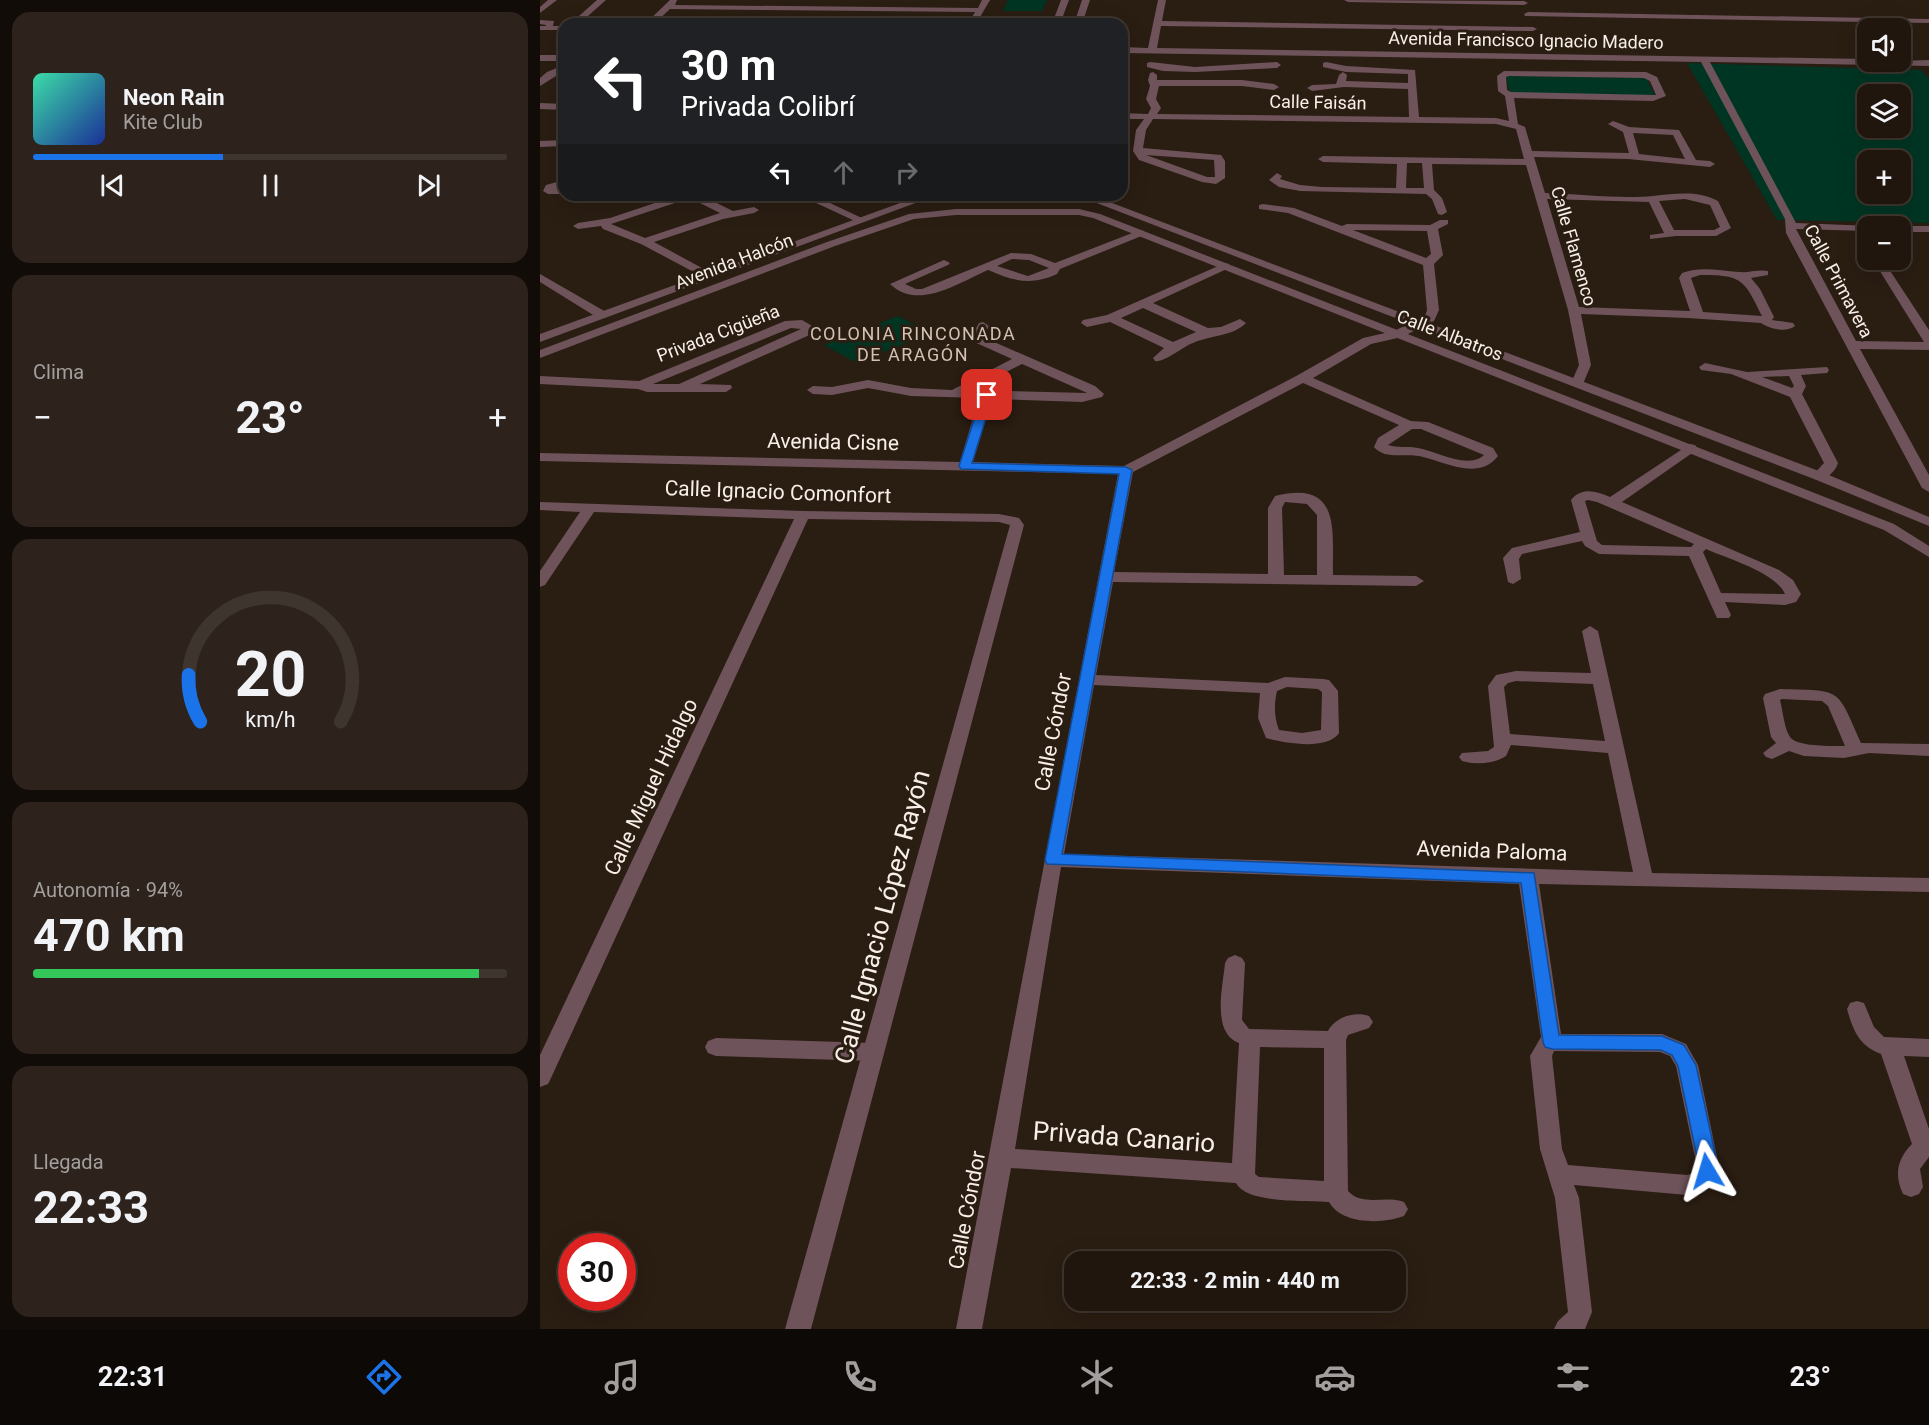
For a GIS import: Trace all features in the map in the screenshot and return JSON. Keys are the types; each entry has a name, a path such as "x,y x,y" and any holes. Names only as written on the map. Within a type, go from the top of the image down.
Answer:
{"street":[{"path":"540,11 553,0"},
{"path":"581,18 602,0"},
{"path":"656,18 675,0"},
{"path":"975,18 986,0"},
{"path":"1058,18 1065,0"},
{"path":"1080,18 1086,0"},
{"path":"1152,50 1162,0"},
{"path":"1157,23 1534,34 1524,1 1348,0"},
{"path":"668,7 980,10"},
{"path":"1528,15 1929,21"},
{"path":"540,22 551,23 544,28"},
{"name":"Avenida Francisco Ignacio Madero","path":"1128,50 1541,52 1704,59 1929,63"},
{"path":"540,58 558,58"},
{"name":"Calle Primavera","path":"1704,59 1790,219 1791,233 1929,488"},
{"path":"1138,151 1217,157 1220,161 1220,178 1216,181 1206,180 1143,158 1138,151 1141,130 1156,108 1151,99 1155,86 1153,83 1154,66 1254,67 1277,65"},
{"path":"1326,65 1413,73 1414,120"},
{"path":"1252,85 1254,67"},
{"path":"1342,84 1343,68"},
{"name":"Calle Flamenco","path":"1509,95 1653,98 1661,96 1654,79 1646,75 1507,73 1501,76 1503,91 1509,95 1514,123 1522,129 1574,310 1585,365 1577,383"},
{"path":"540,83 545,74"},
{"path":"1153,83 1274,87"},
{"path":"1312,88 1333,88 1342,84 1413,86"},
{"path":"540,106 558,107"},
{"name":"Calle Faisán","path":"1128,116 1514,123"},
{"path":"1613,124 1627,130 1676,132 1692,162"},
{"path":"1627,130 1635,157"},
{"path":"540,144 558,144"},
{"path":"540,154 558,145"},
{"path":"1323,159 1401,161 1413,158 1429,161 1635,157 1710,164"},
{"path":"1401,161 1401,190"},
{"path":"1429,161 1429,191"},
{"path":"1276,176 1275,183 1301,188 1429,191 1437,198 1443,217 1432,228 1338,227"},
{"path":"558,185 550,187 548,191 558,191"},
{"path":"1540,196 1654,199 1661,197 1708,200 1714,203 1726,228 1716,233 1671,233 1670,236 1654,237"},
{"path":"1654,199 1671,233"},
{"path":"578,226 604,222 671,201"},
{"path":"703,201 733,215"},
{"path":"818,201 861,220"},
{"name":"Avenida Halcón","path":"540,338 916,201"},
{"path":"929,201 928,204 944,212"},
{"path":"1062,211 1075,205 1077,201"},
{"name":"Calle Albatros","path":"1097,201 1819,476 1929,522"},
{"path":"1263,207 1290,210 1428,263"},
{"path":"645,242 722,216 754,210"},
{"name":"Calle Albatros","path":"944,212 1062,211 1088,213 1890,527 1927,548"},
{"name":"Avenida Halcón","path":"540,354 862,233 914,216 944,212"},
{"path":"604,222 607,227 645,242 709,276"},
{"path":"1791,226 1857,235"},
{"path":"1428,263 1437,255 1432,228"},
{"path":"1911,229 1929,229"},
{"path":"990,267 1030,280 1053,272 1055,267 1140,233"},
{"path":"944,263 896,284 914,293 924,293 990,267 1008,257 1031,257 1055,267"},
{"path":"1126,470 1303,378 1367,341 1398,334 1422,324 1430,318 1433,310 1428,263"},
{"path":"1087,323 1111,318 1225,266"},
{"path":"1884,270 1929,340"},
{"path":"1698,315 1685,278 1686,275 1702,272 1743,275 1764,273"},
{"path":"1743,275 1750,281 1768,317 1764,320"},
{"path":"540,278 602,315"},
{"path":"1142,303 1206,332"},
{"path":"1574,310 1698,315 1764,320 1772,325 1789,326"},
{"path":"1111,318 1173,347"},
{"path":"1159,358 1173,347 1206,332 1223,331 1240,323"},
{"name":"Privada Cigüeña","path":"641,385 789,324 802,324 810,330 681,388"},
{"path":"813,390 881,385 911,392 954,394 1082,398 1097,394 976,338 983,326"},
{"path":"1852,345 1929,346"},
{"path":"954,394 1020,360"},
{"path":"1705,366 1724,368 1795,394 1831,463 1830,467 1819,476"},
{"path":"1745,375 1823,370"},
{"path":"1794,373 1800,386 1795,394"},
{"path":"1303,378 1409,425 1424,425 1488,451 1491,456 1478,464 1451,462 1420,452 1388,451 1381,447 1383,441 1409,425"},
{"name":"Privada Cigüeña","path":"540,380 641,385 647,388 726,388"},
{"path":"965,466 987,395"},
{"path":"1611,502 1690,448"},
{"name":"Avenida Cisne","path":"540,457 1126,470"},
{"name":"Calle Cóndor","path":"969,1329 1126,470"},
{"path":"1699,547 1599,549 1590,543 1578,502 1579,498 1594,496 1611,502 1699,547 1780,577 1791,586 1793,594 1790,599 1785,600 1715,597"},
{"path":"1276,579 1275,508 1280,500 1292,498 1309,500 1322,508 1325,580"},
{"name":"Calle Ignacio Comonfort","path":"540,506 803,515 999,518 1014,521"},
{"path":"540,582 590,507"},
{"name":"Calle Miguel Hidalgo","path":"540,1078 803,515"},
{"name":"Calle Ignacio López Rayón","path":"798,1329 1018,530 1014,521"},
{"path":"1513,579 1511,558 1517,551 1587,534"},
{"path":"1699,547 1723,615"},
{"path":"1106,577 1416,581"},
{"path":"1590,631 1644,879"},
{"path":"1468,757 1499,754 1503,748 1504,739 1496,687 1502,679 1516,676 1600,679"},
{"path":"1088,680 1270,688 1285,682 1326,685 1330,691 1330,733 1318,738 1281,737 1272,734 1267,726 1267,697 1270,688"},
{"path":"1855,749 1835,703 1826,696 1780,694 1771,698 1780,737 1780,749 1844,752 1869,747 1929,750"},
{"path":"1504,739 1615,748"},
{"name":"Avenida Paloma","path":"1053,860 1528,877 1929,885"},
{"path":"1528,877 1552,1042"},
{"path":"1235,963 1231,1022 1241,1035 1250,1038 1335,1040"},
{"path":"1857,1009 1868,1037 1873,1042 1890,1047 1929,1048"},
{"path":"1362,1022 1340,1029 1335,1040 1336,1192 1342,1204 1351,1208 1396,1209"},
{"name":"Privada Canario","path":"1250,1038 1243,1174 1247,1182 1256,1187 1336,1192"},
{"path":"1559,1174 1687,1185 1703,1179 1707,1162 1687,1065 1678,1050 1662,1043 1552,1042 1546,1044 1540,1056 1551,1149 1559,1174 1567,1198 1580,1312 1575,1323 1567,1329"},
{"path":"716,1047 873,1052"},
{"path":"1890,1047 1927,1147 1913,1157 1908,1167 1911,1187"},
{"name":"Privada Canario","path":"1002,1158 1243,1174"}],"green space":[{"path":"1008,0 1047,0 1042,11 1003,11"},
{"path":"1687,63 1857,68 1857,72 1921,70 1929,79 1929,223 1911,223 1911,216 1857,216 1857,222 1777,220"},
{"path":"1505,76 1646,78 1656,97 1511,95"},
{"path":"898,316 930,333 857,363 824,345"}],"district":[{"name":"COLONIA RINCONADA DE ARAGÓN","path":"913,343"}],"route":[{"path":"987,395 965,466 1126,470 1053,860 1528,877 1552,1042 1662,1043 1678,1050 1687,1065 1707,1171"}]}
